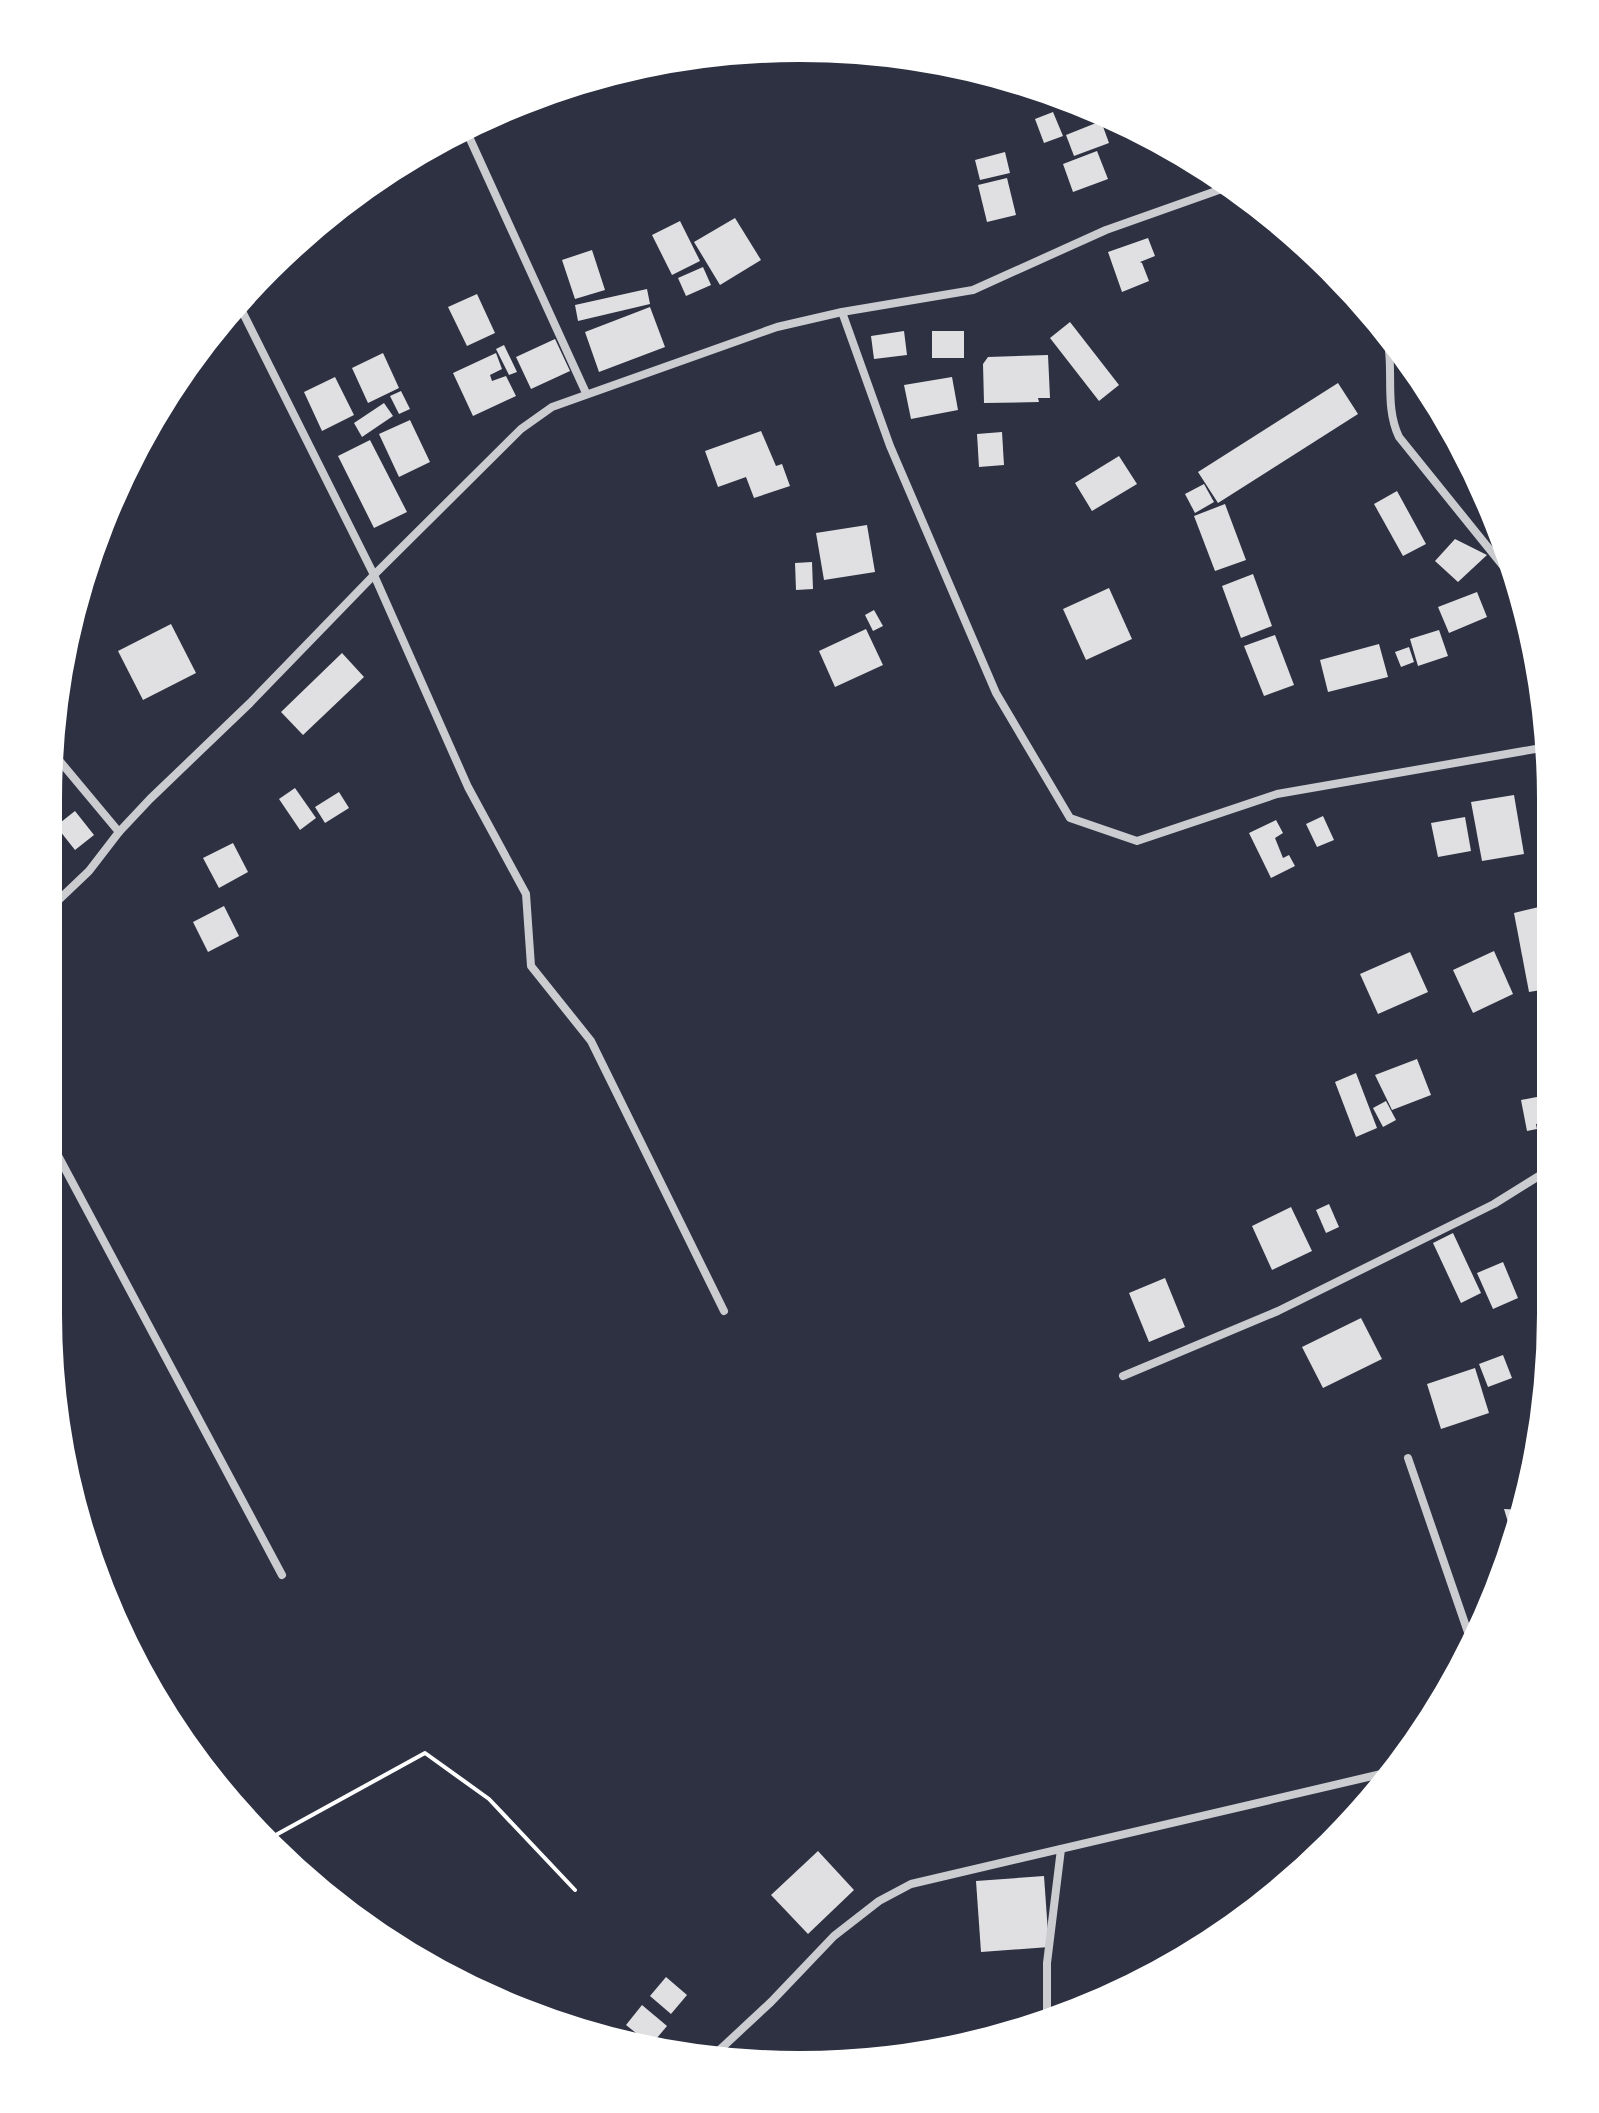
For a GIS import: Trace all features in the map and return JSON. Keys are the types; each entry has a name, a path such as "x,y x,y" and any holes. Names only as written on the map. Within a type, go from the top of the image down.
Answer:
{"street":[{"path":"469,137 586,393"},
{"path":"60,899 89,871 119,832 374,575 521,429 552,407 777,327 842,312 973,290 1106,230 1218,190"},
{"path":"842,312 890,446 996,693 1070,818 1137,841 1277,794 1537,749"},
{"path":"243,313 374,575 468,787 526,894 531,966 591,1041 724,1311"},
{"path":"1388,352 1391,410 1399,437 1500,562"},
{"path":"62,763 119,832"},
{"path":"60,1159 282,1575"},
{"path":"1123,1376 1278,1311 1494,1204 1539,1176"},
{"path":"1408,1458 1468,1631"},
{"path":"721,2049 834,1936 879,1901 911,1884 1377,1775"},
{"path":"1047,2010 1047,1963 1061,1849"}],"path":[{"path":"276,1835 425,1753 489,1799 575,1890"}],"building":[{"path":"1053,112 1063,136 1044,143 1035,119"},
{"path":"1097,123 1102,125 1109,143 1074,156 1066,135"},
{"path":"1097,151 1108,179 1073,192 1063,164"},
{"path":"1005,152 1010,173 980,180 975,160"},
{"path":"1007,178 1016,215 987,222 978,185"},
{"path":"735,218 761,260 720,285 694,242"},
{"path":"680,221 700,261 672,275 652,235"},
{"path":"1148,238 1155,256 1140,262 1149,281 1122,292 1108,252"},
{"path":"592,250 605,290 575,299 562,260"},
{"path":"703,267 711,285 686,296 678,278"},
{"path":"647,289 650,304 578,321 575,305"},
{"path":"477,294 495,333 467,346 448,307"},
{"path":"650,307 665,347 599,372 585,332"},
{"path":"1070,322 1119,385 1099,401 1050,338"},
{"path":"904,331 907,355 874,359 871,336"},
{"path":"932,331 964,331 964,358 932,358"},
{"path":"555,339 570,371 531,389 516,357"},
{"path":"504,345 517,372 509,375 496,349"},
{"path":"383,353 399,388 368,403 352,368"},
{"path":"496,353 502,369 490,375 492,381 506,376 516,396 473,416 453,373"},
{"path":"1048,355 1050,398 1038,398 1039,402 984,403 983,364 988,357"},
{"path":"335,377 354,415 322,431 304,392"},
{"path":"952,377 958,410 911,419 904,385"},
{"path":"1338,383 1358,414 1218,503 1198,472"},
{"path":"401,391 410,409 399,414 390,396"},
{"path":"384,403 393,416 362,437 354,423"},
{"path":"410,420 430,462 399,477 379,434"},
{"path":"761,431 776,466 782,464 790,486 754,498 746,477 718,487 705,451"},
{"path":"1002,432 1004,465 979,467 977,434"},
{"path":"370,440 407,512 374,528 338,456"},
{"path":"1119,456 1137,484 1092,511 1075,483"},
{"path":"1204,484 1214,502 1195,513 1185,494"},
{"path":"1397,491 1426,544 1403,556 1374,504"},
{"path":"1225,504 1246,560 1215,571 1194,516"},
{"path":"867,525 875,572 824,580 816,533"},
{"path":"1455,539 1487,555 1458,582 1435,561"},
{"path":"812,562 813,589 796,590 795,563"},
{"path":"1253,574 1272,626 1241,638 1222,586"},
{"path":"1109,588 1132,639 1086,660 1063,609"},
{"path":"1477,592 1487,617 1449,633 1438,607"},
{"path":"874,610 883,626 873,631 865,615"},
{"path":"171,624 196,673 143,700 118,651"},
{"path":"866,629 883,665 835,687 819,651"},
{"path":"1439,630 1448,656 1418,666 1410,639"},
{"path":"1275,635 1294,685 1264,696 1244,646"},
{"path":"1379,644 1388,677 1328,692 1320,660"},
{"path":"1409,647 1414,662 1401,667 1395,652"},
{"path":"342,653 364,677 303,735 281,712"},
{"path":"295,788 316,818 300,830 279,799"},
{"path":"339,792 349,808 325,823 315,807"},
{"path":"1514,795 1524,854 1482,861 1471,802"},
{"path":"75,811 94,835 75,850 60,831 60,823"},
{"path":"1323,816 1334,840 1317,847 1306,824"},
{"path":"1465,817 1471,851 1438,857 1431,823"},
{"path":"1276,820 1283,833 1275,838 1283,858 1289,855 1295,866 1271,878 1249,833"},
{"path":"233,843 248,872 219,888 203,858"},
{"path":"224,906 239,936 208,952 193,922"},
{"path":"1539,907 1539,990 1529,992 1514,913"},
{"path":"1494,951 1513,994 1473,1013 1453,970"},
{"path":"1410,952 1428,992 1378,1014 1360,974"},
{"path":"1417,1059 1431,1095 1392,1110 1375,1075"},
{"path":"1356,1073 1377,1128 1356,1137 1335,1082"},
{"path":"1539,1097 1537,1129 1527,1131 1521,1100"},
{"path":"1386,1101 1396,1120 1383,1127 1373,1108"},
{"path":"1329,1204 1339,1227 1326,1233 1316,1210"},
{"path":"1291,1207 1312,1251 1272,1270 1252,1226"},
{"path":"1453,1233 1481,1293 1461,1303 1433,1243"},
{"path":"1503,1262 1518,1298 1493,1309 1477,1273"},
{"path":"1165,1278 1185,1327 1149,1342 1129,1293"},
{"path":"1361,1318 1382,1359 1323,1388 1302,1347"},
{"path":"1503,1355 1512,1378 1488,1387 1479,1364"},
{"path":"1475,1368 1489,1413 1441,1429 1427,1384"},
{"path":"1504,1509 1513,1509 1508,1523"},
{"path":"818,1851 854,1890 808,1934 771,1895"},
{"path":"1044,1876 1049,1947 981,1952 976,1881"},
{"path":"666,1977 687,1995 671,2014 650,1996"},
{"path":"642,2005 667,2026 656,2039 639,2035 626,2025"}]}
